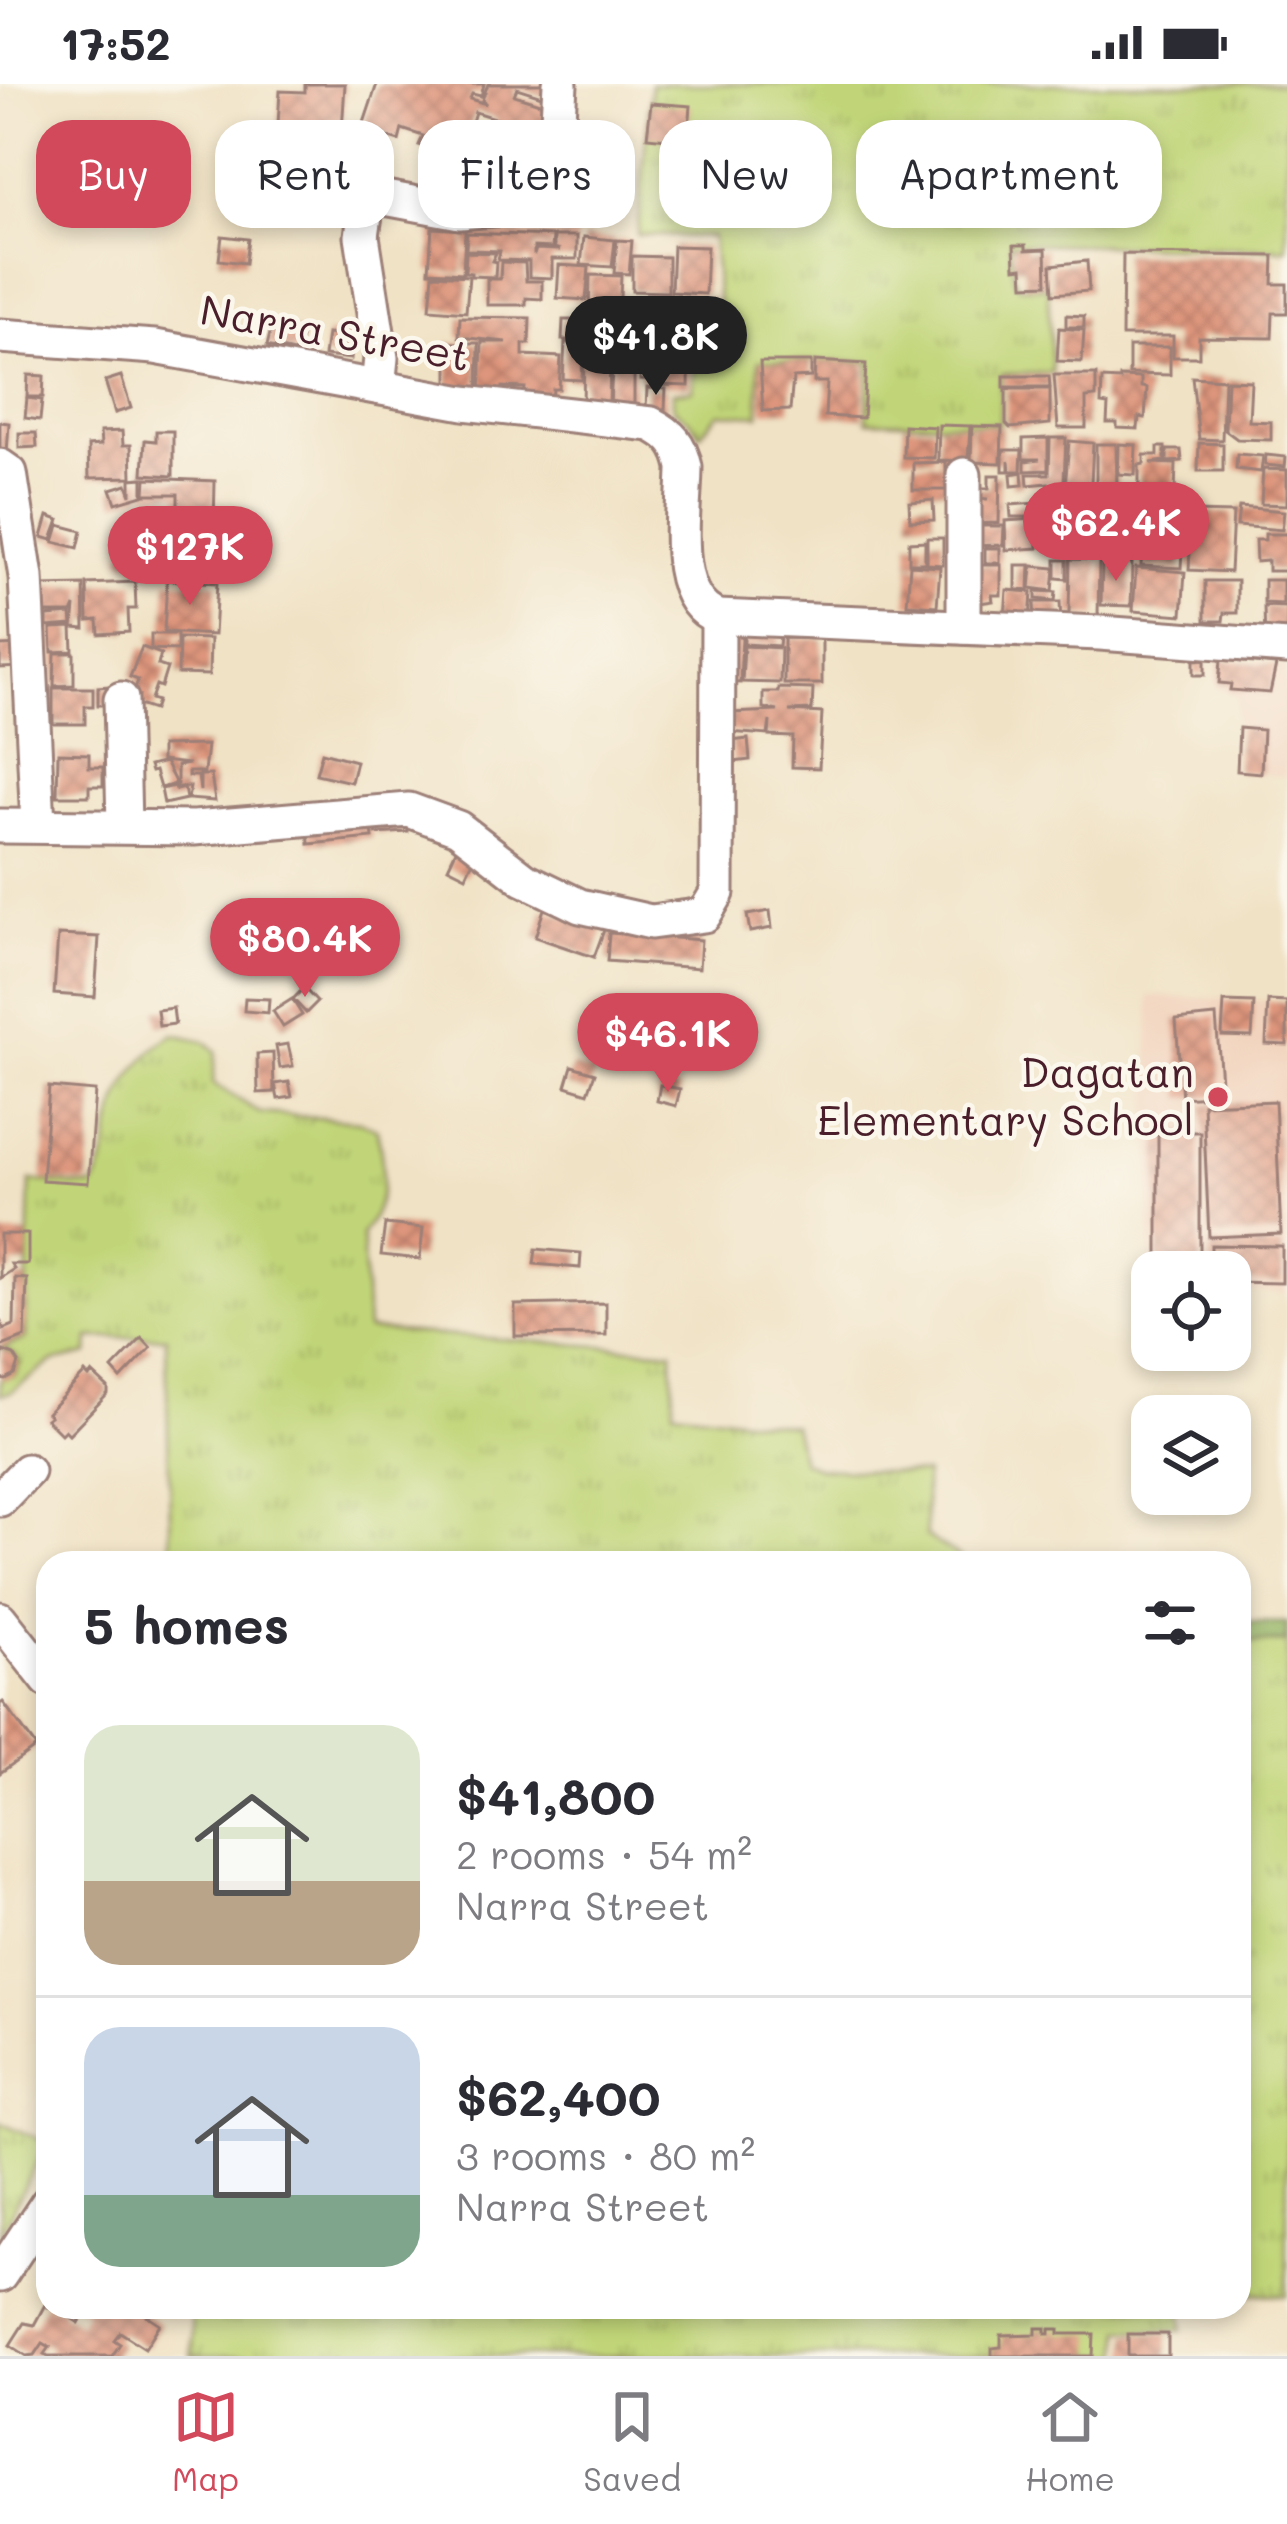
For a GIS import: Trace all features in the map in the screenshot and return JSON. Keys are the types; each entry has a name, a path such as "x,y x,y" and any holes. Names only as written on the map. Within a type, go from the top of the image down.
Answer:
{"street":[{"path":"378,387 381,358 362,236 366,208 385,199 460,212 506,208 538,196 551,176 556,153 560,84"},
{"name":"Narra Street","path":"0,336 155,347 464,403 631,420 669,433 682,450 685,466 684,578 696,604 718,617"},
{"path":"0,466 10,473 26,577 38,825"},
{"path":"964,475 964,628"},
{"path":"0,826 194,828 409,810 458,828 524,879 580,906 651,922 704,915 717,893 718,617 1100,632 1287,647"},
{"path":"121,699 124,826"},
{"path":"0,1499 27,1471"},
{"path":"0,1619 36,1665"},
{"path":"0,2275 36,2221"}],"shaded area":[{"path":"1217,658 1287,664 1287,776 1235,772 1237,697 1216,687"},
{"name":"Dagatan Elementary School","path":"1149,996 1287,1001 1287,1293 1251,1292 1251,1251 1150,1251"}],"green space":[{"path":"651,84 1287,84 1287,249 1010,243 1014,280 1020,287 1048,287 1052,373 1001,374 1000,424 867,421 870,362 759,361 759,415 719,413 700,434 673,408 673,392 693,390 695,360 723,360 712,237 637,235"},
{"path":"174,1034 204,1041 216,1051 213,1083 260,1113 359,1121 377,1129 382,1184 376,1209 362,1234 367,1330 672,1351 674,1410 793,1425 802,1461 818,1468 925,1474 926,1536 950,1551 171,1551 166,1337 89,1338 88,1354 52,1362 0,1395 0,1379 15,1376 20,1363 15,1354 2,1348 26,1339 30,1181 93,1187 124,1088"},
{"path":"1251,1622 1287,1623 1287,1642 1251,1642"},
{"path":"1251,1642 1287,1642 1287,2296 1251,2293"},
{"path":"0,2122 36,2138 36,2166 0,2234"},
{"path":"191,2319 1183,2319 1183,2330 1122,2330 1121,2356 192,2356"}],"building":[{"path":"305,84 345,84 343,120 278,120 280,91 305,92"},
{"path":"377,84 484,84 481,96 472,94 470,99 486,104 482,100 488,84 552,84 548,98 517,88 514,95 549,106 544,120 497,120 475,112 472,120 418,120 418,134 402,129 399,141 394,139 394,120 365,120"},
{"path":"651,103 691,106 690,120 659,120 659,138 647,137"},
{"path":"432,228 465,230 463,273 429,271"},
{"path":"467,233 553,236 552,248 534,247 534,255 536,249 560,250 554,248 554,236 577,236 577,259 552,259 552,278 529,277 529,261 498,260 500,251 466,250"},
{"path":"222,236 248,239 245,263 219,260"},
{"path":"584,237 615,240 612,267 581,265"},
{"path":"617,240 632,241 629,274 614,273"},
{"path":"1014,245 1046,249 1047,284 1024,285 1023,267 1015,268"},
{"path":"673,246 707,247 705,294 671,292"},
{"path":"466,252 496,253 492,261 496,262 495,277 465,272"},
{"path":"1123,254 1274,256 1273,284 1287,284 1287,313 1273,313 1272,338 1199,337 1199,357 1173,357 1173,336 1122,336"},
{"path":"632,256 668,257 668,292 632,291"},
{"path":"1087,261 1089,291 1053,294 1051,265"},
{"path":"501,262 525,263 526,281 542,281 542,299 526,298 526,305 487,305 487,279 500,279"},
{"path":"559,265 589,267 586,300 557,298"},
{"path":"433,274 469,276 466,312 430,309"},
{"path":"590,275 621,276 619,316 589,315"},
{"path":"695,300 714,300 714,321 695,321"},
{"path":"671,301 692,301 692,323 671,324"},
{"path":"1066,315 1084,316 1084,327 1066,327"},
{"path":"460,317 530,318 529,344 523,344 523,355 561,357 559,389 553,389 552,401 524,400 525,388 503,387 503,398 480,397 482,342 507,342 459,337"},
{"path":"586,318 611,320 609,353 585,352"},
{"path":"615,319 634,320 634,406 610,405"},
{"path":"563,320 583,320 582,340 562,340"},
{"path":"694,324 717,325 717,357 694,357"},
{"path":"272,325 302,332 298,353 267,346"},
{"path":"636,325 654,325 657,381 640,380"},
{"path":"1059,328 1084,330 1082,362 1057,361"},
{"path":"661,329 690,330 689,386 660,385"},
{"path":"327,334 353,337 351,359 324,356"},
{"path":"565,342 583,349 582,380 563,379"},
{"path":"448,343 479,343 478,387 448,388"},
{"path":"1129,347 1170,347 1170,375 1129,374"},
{"path":"584,355 610,356 609,406 583,406"},
{"path":"815,361 866,364 863,418 825,416 827,382 814,382"},
{"path":"760,362 811,362 811,377 793,378 790,410 763,411"},
{"path":"28,375 44,376 43,397 27,397"},
{"path":"1054,375 1096,375 1096,397 1086,398 1086,428 1058,428"},
{"path":"121,376 131,408 115,413 105,381"},
{"path":"1004,376 1049,376 1050,387 1004,387"},
{"path":"1192,377 1224,379 1222,440 1199,439"},
{"path":"1141,378 1141,387 1147,388 1145,418 1139,417 1138,429 1107,423 1108,405 1101,404 1102,379"},
{"path":"1227,380 1251,381 1249,421 1271,422 1271,440 1237,439 1225,430"},
{"path":"647,388 666,389 665,409 646,408"},
{"path":"1006,389 1050,389 1050,424 1010,428"},
{"path":"27,398 42,400 40,420 25,418"},
{"path":"0,422 9,423 7,453 0,453"},
{"path":"904,425 935,427 934,458 903,457"},
{"path":"939,425 970,426 968,461 938,460"},
{"path":"972,426 1002,427 1001,463 971,462"},
{"path":"122,431 123,445 131,445 132,477 89,478 88,446 101,445 100,432"},
{"path":"156,431 173,431 173,476 143,474 145,440 156,441"},
{"path":"19,433 36,433 37,447 19,448"},
{"path":"1048,438 1048,470 1025,471 1025,461 1040,459 1023,459 1023,439"},
{"path":"1050,438 1066,438 1063,500 1046,500 1048,483 1028,485 1027,474 1049,474"},
{"path":"1069,441 1093,443 1090,502 1064,500"},
{"path":"1199,443 1223,444 1223,471 1198,471"},
{"path":"1096,444 1116,444 1117,489 1096,488"},
{"path":"1119,444 1136,445 1135,475 1118,474"},
{"path":"1158,447 1165,447 1165,461 1151,463 1176,464 1175,491 1150,497 1150,490 1139,491 1139,465 1144,464 1144,455 1158,455"},
{"path":"1003,450 1022,450 1021,471 1010,471 1009,461 1009,471 1003,471"},
{"path":"1167,450 1181,450 1182,461 1167,462"},
{"path":"1237,454 1263,456 1261,472 1236,469"},
{"path":"1266,455 1286,457 1285,467 1265,465"},
{"path":"946,462 946,490 913,490 913,463"},
{"path":"1263,469 1287,470 1287,505 1261,504"},
{"path":"1022,472 1023,485 1012,486 1011,474"},
{"path":"989,475 1000,475 999,523 968,524 967,499 988,499 971,497 971,488 989,488"},
{"path":"143,478 143,495 116,503 111,489 127,484 131,495 131,479"},
{"path":"146,478 215,481 214,525 159,527 159,507 178,507 178,494 145,494"},
{"path":"933,500 934,520 910,521 909,502"},
{"path":"1036,503 1037,517 1011,517 1010,505"},
{"path":"1239,507 1284,511 1282,530 1237,526"},
{"path":"1192,512 1233,513 1230,572 1189,570"},
{"path":"48,516 59,520 52,540 42,537"},
{"path":"1037,519 1038,548 1006,550 1005,521"},
{"path":"59,525 82,531 78,548 54,542"},
{"path":"968,526 1004,526 1003,545 968,546"},
{"path":"1096,527 1137,530 1135,560 1095,557"},
{"path":"163,529 164,543 165,530 201,534 203,566 151,569 149,553 170,551 153,551 151,530"},
{"path":"1143,532 1183,535 1181,568 1141,566"},
{"path":"1265,534 1287,534 1287,571 1268,571 1268,561 1256,562 1255,540 1265,540"},
{"path":"927,538 943,538 943,565 927,564"},
{"path":"140,541 151,545 145,564 134,560"},
{"path":"925,541 925,563 909,563 909,542"},
{"path":"126,544 136,547 130,563 120,559"},
{"path":"985,548 1000,548 1000,563 985,563"},
{"path":"1070,559 1099,560 1098,616 1069,615"},
{"path":"1056,560 1067,560 1067,579 1056,578"},
{"path":"1102,562 1132,563 1131,606 1101,605"},
{"path":"910,565 940,567 937,606 907,604"},
{"path":"969,565 1001,565 1001,595 973,604"},
{"path":"1016,565 1030,565 1029,590 1016,590"},
{"path":"1032,566 1055,568 1053,591 1030,588"},
{"path":"1136,568 1185,572 1182,615 1133,611"},
{"path":"167,580 217,583 214,635 164,632"},
{"path":"1264,580 1283,580 1283,604 1264,603"},
{"path":"1205,581 1237,581 1237,613 1224,613 1223,621 1205,621"},
{"path":"135,582 136,609 128,609 129,632 99,634 98,620 88,621 87,584"},
{"path":"84,585 85,629 73,628 75,606 72,613 40,613 40,586"},
{"path":"1007,590 1032,592 1030,621 1005,618"},
{"path":"1036,591 1056,592 1055,601 1036,599"},
{"path":"1034,602 1060,602 1061,623 1035,623"},
{"path":"1264,606 1287,607 1287,643 1265,642"},
{"path":"71,614 72,625 47,627 47,616"},
{"path":"72,627 73,651 52,652 51,628"},
{"path":"151,634 177,634 177,650 151,649"},
{"path":"744,634 780,636 779,646 744,644"},
{"path":"726,635 742,636 740,683 724,682"},
{"path":"179,638 210,639 209,675 178,674"},
{"path":"784,638 822,639 822,684 784,684"},
{"path":"22,645 23,667 0,668 0,646"},
{"path":"744,646 781,648 780,683 742,682"},
{"path":"142,647 161,654 158,665 167,668 151,699 157,701 154,710 136,704 138,680 130,677"},
{"path":"55,653 74,653 74,685 54,686"},
{"path":"1205,659 1205,675 1194,675 1194,660"},
{"path":"1221,660 1276,665 1270,693 1230,690 1231,684 1219,683"},
{"path":"111,686 110,705 98,705 98,687"},
{"path":"53,688 93,688 93,706 85,706 85,724 53,724"},
{"path":"779,688 813,689 812,710 789,711 822,713 819,768 792,767 793,737 769,736 770,721 768,735 729,732 730,713 778,711 763,708 763,692 778,692"},
{"path":"1239,728 1263,730 1261,773 1237,771"},
{"path":"748,739 750,760 733,762 731,741"},
{"path":"207,745 204,772 188,772 188,776 198,776 200,791 200,775 211,775 215,801 188,799 190,787 177,787 177,766 189,764 161,761 161,746"},
{"path":"322,752 356,761 351,782 316,774"},
{"path":"58,753 89,754 89,767 103,767 103,786 89,786 89,796 57,796"},
{"path":"165,762 176,784 160,788 149,766"},
{"path":"175,786 176,790 184,788 186,799 164,804 161,789"},
{"path":"407,813 408,832 376,834 375,815"},
{"path":"371,818 373,838 309,844 308,823"},
{"path":"457,848 475,856 466,876 448,867"},
{"path":"544,909 604,930 594,957 535,937"},
{"path":"770,911 772,928 750,932 747,915"},
{"path":"609,933 701,940 699,968 607,961"},
{"path":"58,935 99,937 95,997 54,994"},
{"path":"304,988 317,1002 306,1013 293,999"},
{"path":"245,998 269,999 268,1013 244,1011"},
{"path":"292,999 302,1015 283,1027 273,1011"},
{"path":"1268,1001 1287,1002 1287,1045 1266,1044"},
{"path":"1224,1002 1254,1003 1252,1037 1222,1036"},
{"path":"173,1008 175,1024 159,1026 157,1010"},
{"path":"1216,1016 1222,1095 1182,1098 1176,1020"},
{"path":"288,1044 293,1066 280,1068 276,1046"},
{"path":"273,1053 274,1092 258,1093 257,1054"},
{"path":"572,1066 595,1073 588,1093 566,1086"},
{"path":"289,1082 292,1097 278,1099 275,1084"},
{"path":"660,1085 680,1089 676,1106 657,1101"},
{"path":"49,1087 95,1091 88,1183 42,1180"},
{"path":"1275,1101 1281,1234 1209,1237 1203,1104"},
{"path":"1158,1132 1200,1132 1200,1251 1158,1251"},
{"path":"385,1224 423,1228 420,1259 381,1255"},
{"path":"0,1234 28,1234 28,1264 11,1264 14,1269 0,1278"},
{"path":"1211,1245 1282,1246 1282,1283 1251,1282 1251,1251 1211,1251"},
{"path":"536,1249 581,1253 580,1268 534,1264"},
{"path":"15,1278 27,1279 25,1337 0,1347 0,1320 4,1329 14,1325"},
{"path":"606,1303 606,1335 515,1336 515,1305"},
{"path":"142,1338 151,1348 121,1379 112,1369"},
{"path":"3,1351 19,1363 15,1375 6,1380 0,1379"},
{"path":"85,1373 89,1377 92,1373 108,1388 108,1394 69,1434 65,1430 61,1434 46,1419 47,1413"},
{"path":"0,1704 36,1747 0,1773"},
{"path":"37,2319 79,2323 82,2319 152,2319 160,2324 145,2348 120,2332 114,2340 120,2344 112,2356 48,2356 50,2347 43,2343 35,2355 27,2356 10,2345 24,2323 34,2325"},
{"path":"1036,2328 1046,2328 1046,2334 1059,2329 1059,2334 1094,2334 1093,2356 992,2356 992,2348 1001,2347 1001,2335 1036,2334"},
{"path":"1128,2334 1168,2334 1168,2356 1128,2356"}],"place":[{"name":"Dagatan Elementary School","path":"1218,1097"}]}
